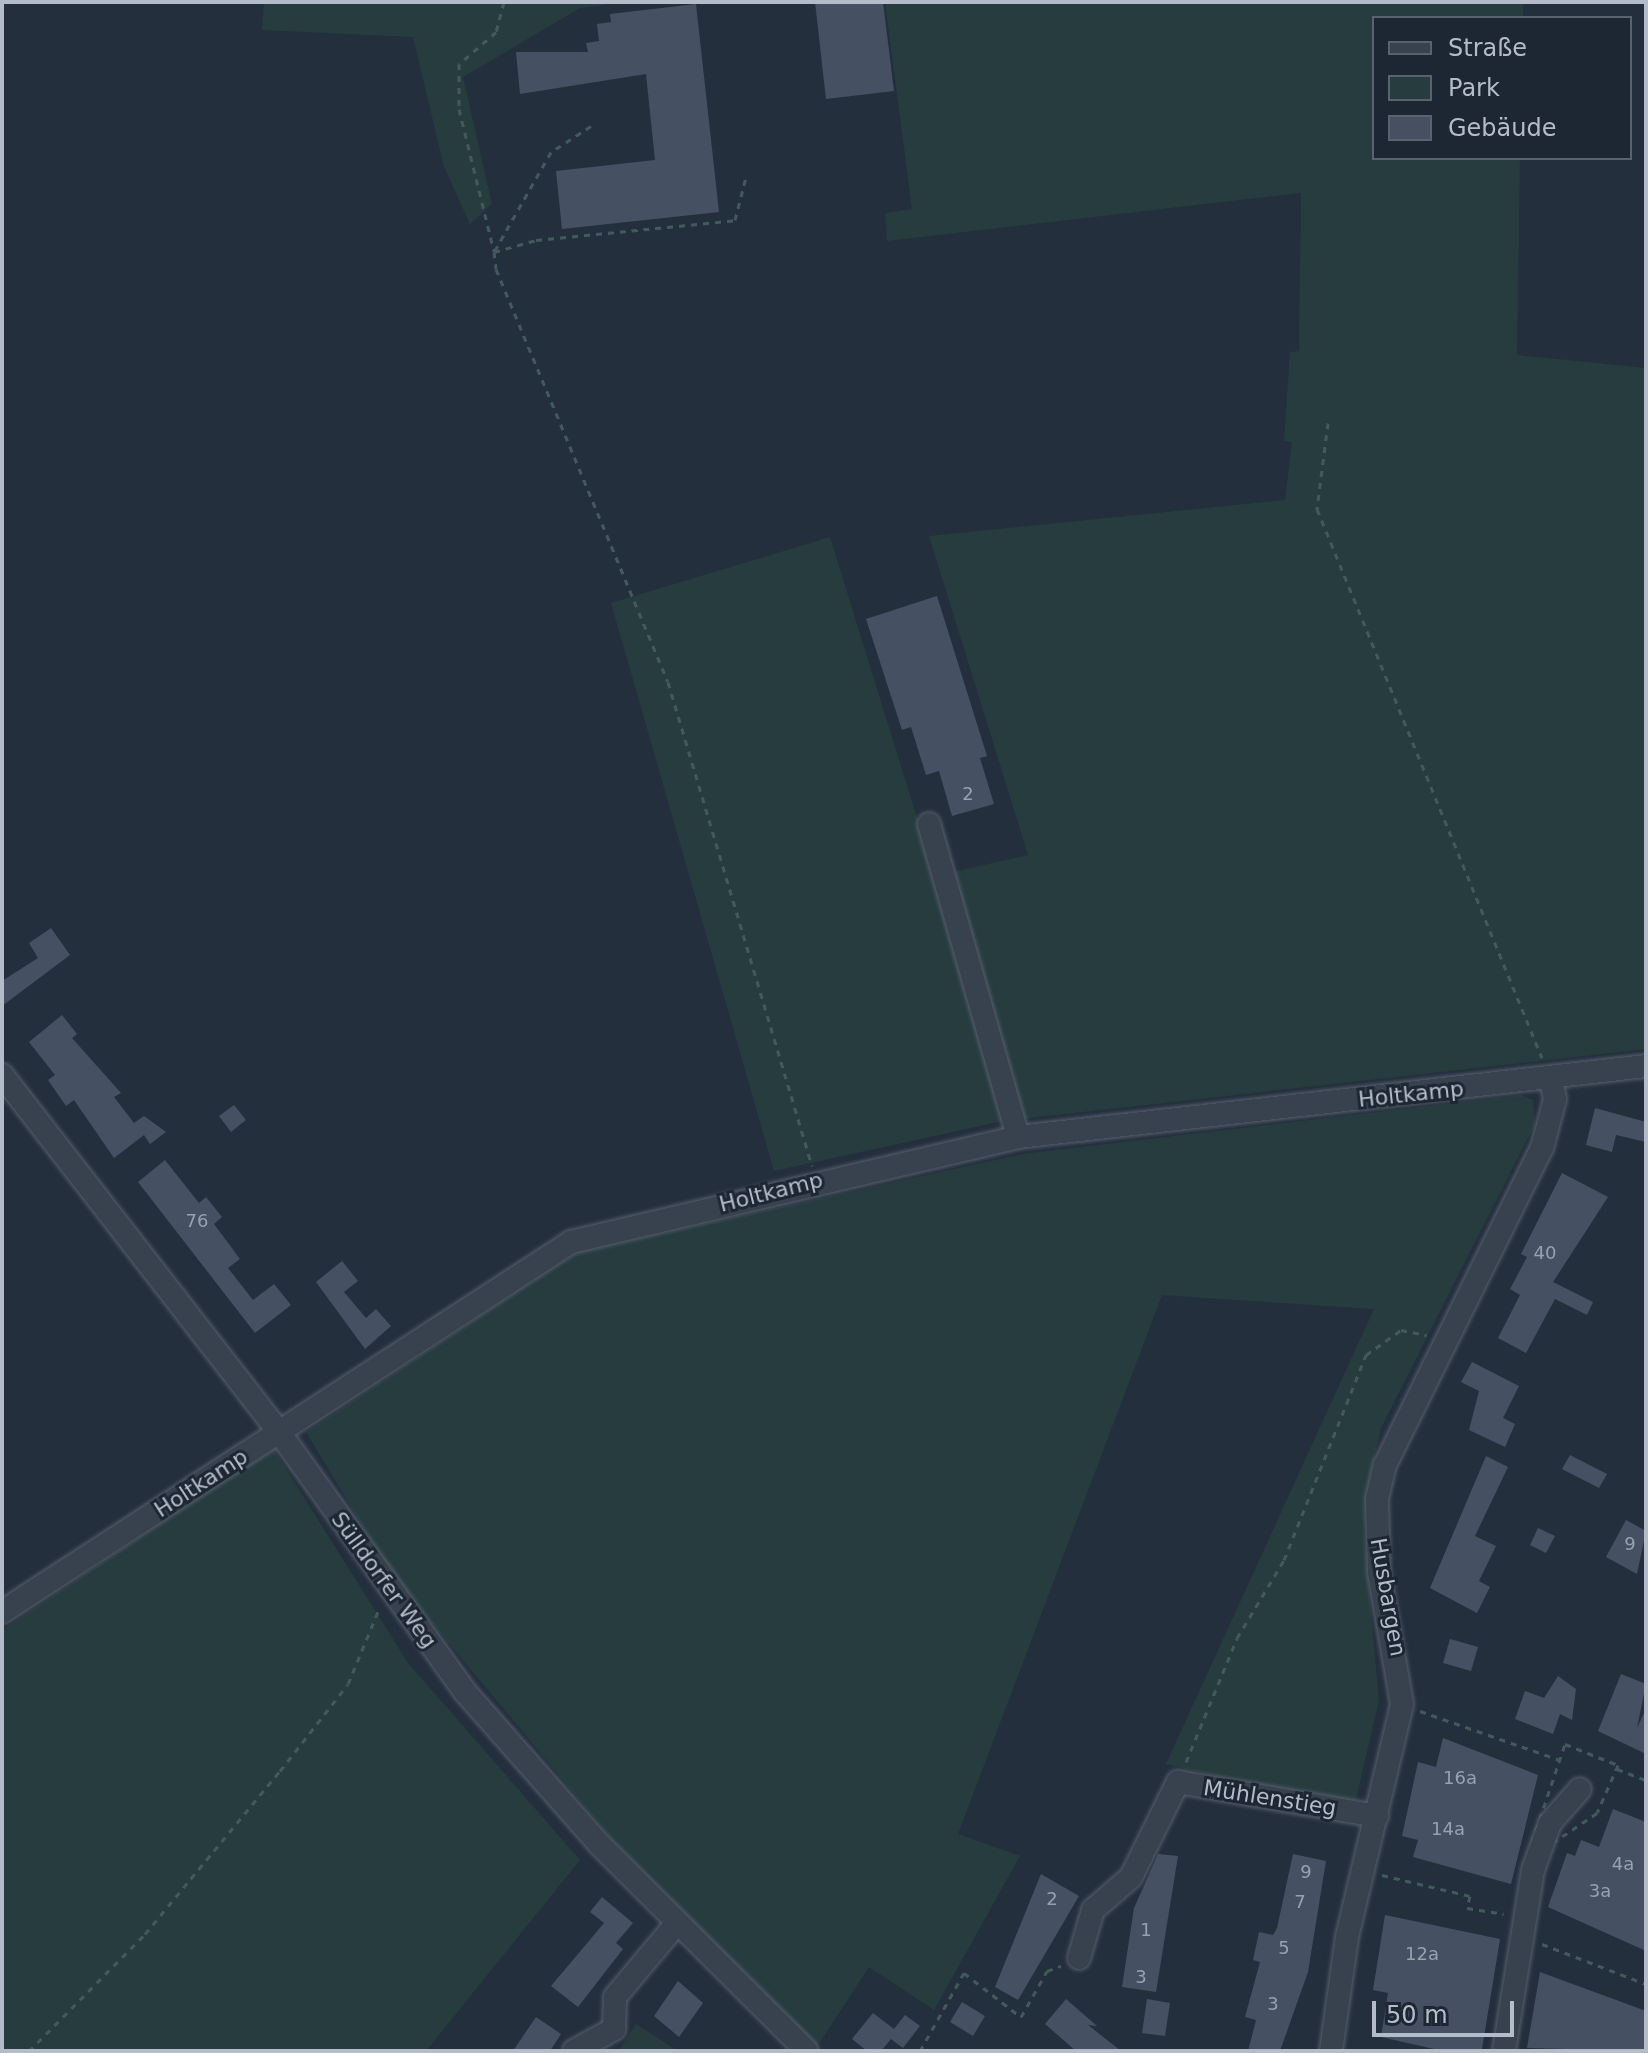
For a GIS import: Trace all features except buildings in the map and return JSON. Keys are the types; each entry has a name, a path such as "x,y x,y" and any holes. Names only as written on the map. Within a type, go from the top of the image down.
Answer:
{"street":[{"path":"929,824 1018,1137"},
{"name":"Holtkamp","path":"2,1612 571,1242 817,1181 1018,1137 1551,1080 1646,1066"},
{"name":"Sülldorfer Weg","path":"2,1075 279,1432 466,1693 677,1923 807,2051"},
{"name":"Husbargen","path":"1331,2051 1363,1870 1402,1704 1379,1572 1377,1499 1385,1465 1542,1148 1555,1099 1551,1080"},
{"name":"Mühlenstieg","path":"1079,1958 1093,1910 1131,1877 1178,1782 1377,1816"},
{"path":"1504,2051 1525,1928 1550,1823 1580,1789"},
{"path":"574,2051 614,2029 615,1997 677,1923"}],"path":[{"path":"504,2 496,32 459,64 459,109 494,252 668,682 817,1181"},
{"path":"494,252 551,152 591,126"},
{"path":"494,252 536,240 735,220 746,177"},
{"path":"1328,423 1317,509 1551,1080"},
{"path":"1178,1782 1237,1638 1284,1560 1366,1355 1381,1337 1401,1330 1447,1339"},
{"path":"29,2051 145,1934 280,1771 348,1684 380,1606"},
{"path":"1402,1704 1560,1760 1565,1744 1646,1780"},
{"path":"1363,1870 1470,1896 1467,1908 1525,1928 1646,1984"},
{"path":"920,2051 964,1973 1021,2017 1047,1971 1079,1958"}],"green space":[{"path":"264,2 624,2 580,8 463,77 492,204 470,224 444,167 413,37 262,30"},
{"path":"885,2 1523,2 1523,16 1372,16 1372,160 1520,160 1517,355 1646,368 1646,1049 1003,1121 774,1171 611,603 830,537 935,876 1028,855 929,536 1285,500 1292,442 1284,441 1290,352 1299,351 1301,193 887,241 885,213 912,209"},
{"path":"1521,1095 1533,1100 1535,1124 1381,1428 1368,1485 1364,1535 1379,1700 1354,1808 1166,1764 1374,1309 1162,1295 958,1834 1020,1856 934,2010 869,1967 816,2048 611,1838 392,1575 306,1432 577,1252 1022,1154"},
{"path":"273,1448 408,1663 580,1860 426,2051 2,2051 2,1630"},
{"path":"636,2024 675,2049 674,2051 618,2051"}]}
